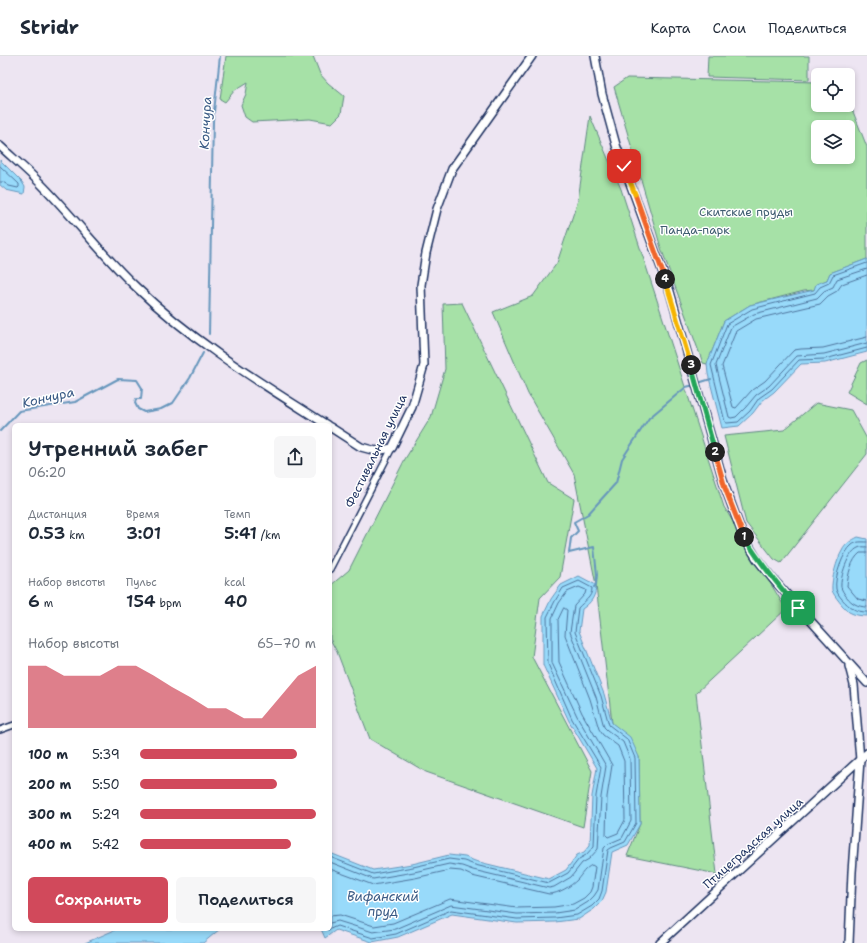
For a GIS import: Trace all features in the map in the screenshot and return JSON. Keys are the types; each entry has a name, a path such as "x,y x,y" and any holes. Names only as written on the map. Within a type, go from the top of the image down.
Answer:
{"main road":[{"name":"Фестивальная улица","path":"392,448 412,407 424,365 421,286 426,253 437,209 452,169 532,56"},
{"path":"595,56 602,94 616,144 670,292 700,394 725,488 743,536 757,559 772,578 867,683"},
{"path":"0,146 40,183 136,287 171,318 190,334 324,423"},
{"path":"332,428 361,447 376,451 392,448"},
{"path":"849,664 854,685 860,760 852,872 849,943"},
{"name":"Птицеградская улица","path":"660,943 867,753"}],"street":[{"name":"Фестивальная улица","path":"332,565 392,448"},
{"path":"0,730 12,726"}],"green space":[{"path":"226,56 313,56 320,74 328,83 344,96 341,114 332,123 310,119 252,122 245,117 241,105 246,94 248,82 235,90 225,102 220,99"},
{"path":"708,56 809,56 809,80 707,77"},
{"name":"Скитские пруды","path":"627,78 811,82 811,112 853,112 867,147 867,259 830,273 827,280 817,284 814,290 804,291 750,305 724,321 707,364 703,363 661,248 614,87"},
{"path":"590,116 621,189 724,507 786,609 696,693 717,874 627,856 640,824 639,757 612,723 596,585 574,474 528,394 493,312 533,296 557,263 578,200"},
{"path":"462,303 548,483 574,499 560,577 540,598 532,657 592,771 583,827 426,772 370,739 337,652 332,643 332,584 349,570 405,459 431,417 445,369 443,304"},
{"path":"867,360 867,404 847,392 861,363"},
{"path":"816,403 851,410 867,439 867,454 781,563 774,559 746,523 724,436 784,430"}],"water":[{"path":"0,160 22,182 25,187 24,194 6,190 0,185"},
{"path":"867,259 867,352 825,363 801,364 774,392 762,401 753,413 739,426 722,428 708,374 707,364 724,321 750,305 814,290 816,284 827,280 830,273"},
{"path":"858,537 867,539 867,616 849,612 839,602 832,590 833,575 840,555 847,544"},
{"name":"Вифанский пруд","path":"579,576 596,585 595,593 592,599 582,609 579,631 604,694 612,723 630,737 639,757 640,824 628,845 612,852 606,892 602,901 594,909 579,919 555,922 517,923 452,914 398,937 372,942 336,930 325,938 322,931 332,931 332,854 373,870 412,864 449,855 465,857 475,861 549,879 566,870 577,855 584,852 590,845 592,796 597,768 569,721 543,665 543,616 551,599 561,585"},
{"path":"112,931 218,931 203,943 85,943"}],"waterway":[{"name":"Кончура","path":"209,334 213,121 220,56"},
{"name":"Кончура","path":"0,431 19,411 75,402 118,379 137,380 142,388 141,399 136,399 135,403 138,409 144,412 161,409 173,403 190,378 203,353"},
{"path":"698,383 711,379"},
{"path":"594,587 596,585 597,575 594,547 569,553 571,538 578,531 574,522 588,514 616,483 622,459 649,418 686,387 694,385"}],"route":[{"path":"624,166 670,292 700,394 725,488 743,536 757,559 798,608"}],"park label":[{"name":"Панда-парк","path":"695,230"}]}
